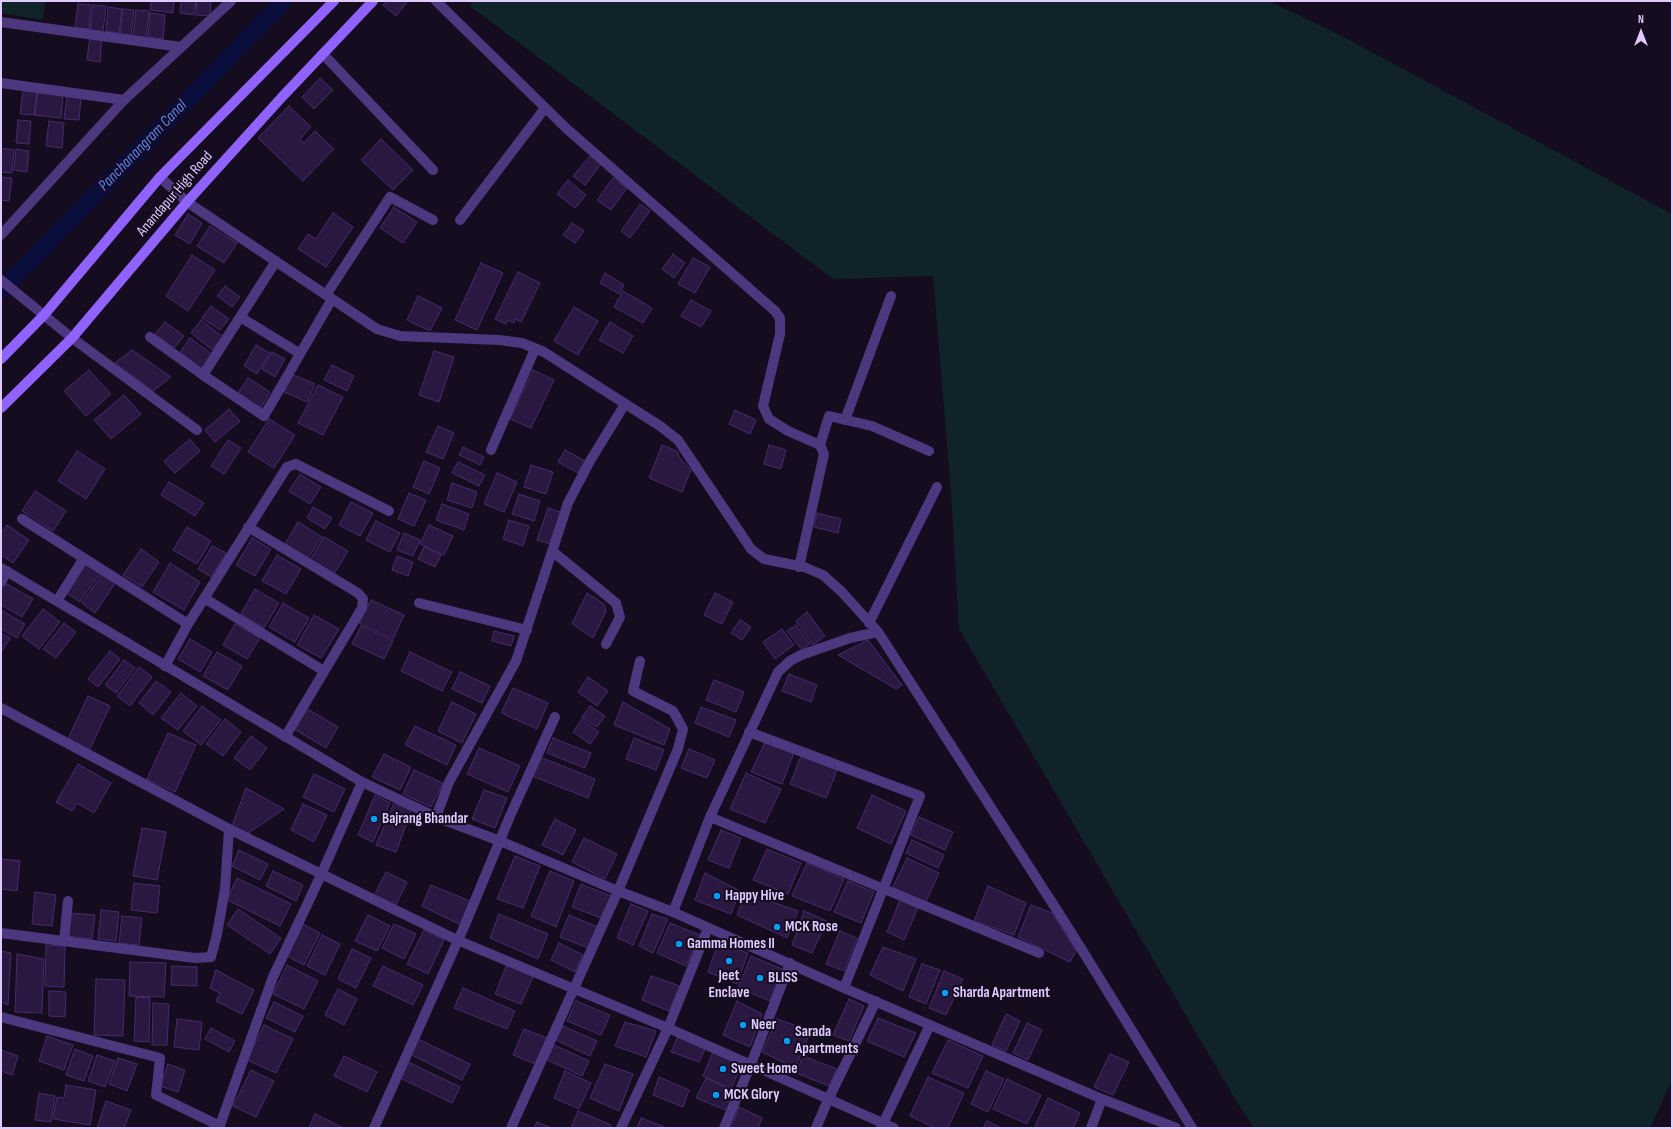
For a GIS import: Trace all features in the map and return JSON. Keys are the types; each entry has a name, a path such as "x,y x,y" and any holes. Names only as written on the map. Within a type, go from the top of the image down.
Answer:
{"main road":[{"name":"Anandapur High Road","path":"1,359 44,315 160,177 334,1"},
{"name":"Anandapur High Road","path":"1,408 72,338 187,202 373,1"}],"street":[{"path":"1,235 124,100 231,1"},
{"path":"436,1 544,108 775,311 780,318 780,334 763,406 769,419 788,431 820,445"},
{"path":"1,22 181,47"},
{"path":"323,54 433,170"},
{"path":"1,83 124,100"},
{"path":"460,220 544,108"},
{"path":"160,177 187,202 377,329 400,336 499,340 522,343 544,352 660,426 678,440 751,549 764,559 799,567 823,575 842,592 878,632 1070,929 1192,1128"},
{"path":"150,337 264,416 329,297 390,196 433,220"},
{"path":"203,375 276,261"},
{"path":"1,280 72,338 198,430"},
{"path":"845,420 891,296"},
{"path":"240,317 299,353"},
{"path":"491,450 535,349"},
{"path":"436,817 449,782 516,661 568,503 590,461 625,404"},
{"path":"799,567 824,454 820,445 829,416 872,426 929,451"},
{"path":"165,666 204,598 248,527 290,464 296,464 389,511"},
{"path":"870,623 937,486"},
{"path":"22,519 188,624"},
{"path":"248,527 358,593 363,599 362,608 285,737"},
{"path":"552,551 616,603 620,617 606,644"},
{"path":"57,601 84,558"},
{"path":"1,582 4,570 362,782 436,817 500,841 618,891 673,912 844,988 1102,1099 1176,1128"},
{"path":"204,598 324,671"},
{"path":"419,603 527,630"},
{"path":"673,912 710,818 778,672 790,661 822,647 878,632"},
{"path":"511,1128 618,891 678,750 683,729 673,711 633,691 640,661"},
{"path":"1,708 229,829 321,875 458,940 751,1064 882,1126 894,1128"},
{"path":"374,1128 555,717"},
{"path":"749,732 920,796 844,988"},
{"path":"1,1017 160,1058 156,1095 220,1127 273,977 321,875 362,782"},
{"path":"710,818 1039,954"},
{"path":"1,933 195,958 211,957 217,934 225,889 229,829"},
{"path":"64,941 68,901"},
{"path":"621,1128 668,1028 708,928"},
{"path":"724,1128 751,1064 790,963"},
{"path":"816,1128 876,1001"},
{"path":"882,1126 930,1025"},
{"path":"1091,1128 1102,1099"}],"shaded area":[{"path":"1,1 45,1 43,20 1,13"},
{"path":"473,1 1269,1 1342,36 1672,214 1672,1080 1650,1128 1254,1128 1235,1099 959,629 951,493 933,276 833,279 470,6"}],"building":[{"path":"151,1 174,1 173,13 150,10"},
{"path":"181,1 196,1 194,15 180,13"},
{"path":"197,1 211,1 210,16 196,15"},
{"path":"387,1 408,1 396,16 383,5"},
{"path":"78,4 91,5 89,29 75,28"},
{"path":"93,5 106,6 103,32 90,30"},
{"path":"108,7 122,9 119,33 106,31"},
{"path":"123,9 134,10 131,35 120,34"},
{"path":"136,10 149,11 146,37 133,36"},
{"path":"150,13 165,15 163,39 148,37"},
{"path":"90,36 102,38 100,62 87,60"},
{"path":"320,78 333,90 314,109 302,97"},
{"path":"23,90 37,91 34,115 20,114"},
{"path":"38,92 63,95 61,118 35,115"},
{"path":"67,96 81,98 79,120 64,119"},
{"path":"289,106 311,127 300,139 304,143 315,131 334,149 303,181 258,138"},
{"path":"18,120 31,121 29,144 16,143"},
{"path":"49,121 64,123 62,148 46,146"},
{"path":"381,139 413,170 393,190 361,160"},
{"path":"1,148 14,150 12,173 1,172"},
{"path":"16,149 29,151 27,172 14,170"},
{"path":"590,156 601,164 585,185 573,176"},
{"path":"1,177 12,178 9,201 1,200"},
{"path":"613,178 627,188 611,210 597,200"},
{"path":"568,180 586,195 575,208 557,194"},
{"path":"640,204 650,211 630,238 621,231"},
{"path":"394,207 417,222 403,243 380,228"},
{"path":"333,213 353,227 326,267 298,249 308,234 316,239"},
{"path":"188,214 202,223 190,244 175,235"},
{"path":"572,223 584,231 575,243 563,235"},
{"path":"210,226 237,243 224,263 197,246"},
{"path":"673,254 685,263 674,278 662,269"},
{"path":"192,255 215,270 188,311 166,296"},
{"path":"693,258 710,267 695,293 678,284"},
{"path":"481,263 503,273 477,330 455,320"},
{"path":"518,272 540,283 521,322 515,319 514,323 508,320 506,324 495,319"},
{"path":"605,273 624,285 619,294 600,283"},
{"path":"225,286 240,297 232,307 217,296"},
{"path":"623,291 652,308 643,323 614,307"},
{"path":"418,296 442,308 430,331 407,320"},
{"path":"691,300 711,311 701,327 681,316"},
{"path":"211,306 229,319 220,330 202,318"},
{"path":"574,307 598,321 578,355 554,341"},
{"path":"201,320 223,337 212,350 191,333"},
{"path":"165,322 184,336 174,348 155,334"},
{"path":"610,322 633,336 623,353 599,340"},
{"path":"190,338 213,355 202,369 180,352"},
{"path":"256,345 270,353 257,374 244,366"},
{"path":"132,350 171,377 153,391 115,363"},
{"path":"434,351 454,357 439,402 419,395"},
{"path":"272,352 285,359 275,377 262,369"},
{"path":"332,365 354,376 347,391 324,380"},
{"path":"89,370 111,394 86,416 64,391"},
{"path":"533,370 554,380 531,428 510,419"},
{"path":"291,374 315,384 307,402 284,392"},
{"path":"248,378 270,392 261,408 238,393"},
{"path":"318,385 343,397 323,435 298,423"},
{"path":"124,395 141,414 111,439 94,420"},
{"path":"229,409 240,421 215,442 205,430"},
{"path":"735,410 756,420 750,434 729,424"},
{"path":"269,419 295,435 274,468 248,452"},
{"path":"438,426 454,433 443,459 426,452"},
{"path":"190,439 200,451 175,473 164,461"},
{"path":"228,440 241,448 224,474 211,466"},
{"path":"662,445 677,451 680,458 691,470 682,492 649,478"},
{"path":"769,445 786,450 781,469 764,464"},
{"path":"463,447 484,457 480,465 459,455"},
{"path":"565,450 585,461 578,473 558,462"},
{"path":"77,451 105,469 86,499 58,481"},
{"path":"424,461 440,468 429,494 413,487"},
{"path":"458,462 485,475 479,486 452,473"},
{"path":"531,465 553,472 546,494 524,487"},
{"path":"497,473 517,482 504,512 484,504"},
{"path":"300,474 321,487 310,504 289,491"},
{"path":"169,482 204,503 195,516 161,495"},
{"path":"452,483 477,492 472,508 447,500"},
{"path":"35,491 66,511 53,531 22,511"},
{"path":"409,493 426,500 414,526 398,519"},
{"path":"519,494 540,501 534,521 512,514"},
{"path":"351,502 373,513 360,536 339,525"},
{"path":"442,504 469,514 464,530 436,520"},
{"path":"313,507 332,518 325,529 307,518"},
{"path":"548,508 561,512 551,544 537,540"},
{"path":"817,513 841,519 838,533 814,527"},
{"path":"509,520 529,526 523,546 503,539"},
{"path":"376,521 400,533 390,552 366,540"},
{"path":"298,522 322,537 308,558 285,544"},
{"path":"7,525 29,540 13,563 1,555 1,533"},
{"path":"429,525 453,536 444,555 420,544"},
{"path":"187,527 211,541 197,564 173,550"},
{"path":"404,533 420,540 413,556 397,550"},
{"path":"324,537 348,551 334,574 310,560"},
{"path":"252,538 271,549 255,576 236,565"},
{"path":"212,546 226,553 211,577 198,569"},
{"path":"424,547 441,555 435,567 418,559"},
{"path":"141,549 159,562 142,587 123,575"},
{"path":"277,555 301,569 286,594 262,581"},
{"path":"397,556 413,562 408,576 392,570"},
{"path":"170,563 200,582 184,610 153,592"},
{"path":"86,564 100,573 80,602 66,593"},
{"path":"102,574 115,583 95,613 82,603"},
{"path":"5,583 33,599 22,617 1,605 1,590"},
{"path":"255,589 279,603 264,628 241,614"},
{"path":"587,593 604,604 606,611 593,638 572,624"},
{"path":"715,593 733,602 722,624 704,615"},
{"path":"371,600 404,615 393,639 359,623"},
{"path":"283,603 309,618 295,642 269,627"},
{"path":"43,609 60,622 39,649 22,636"},
{"path":"1,610 25,624 17,638 1,629"},
{"path":"807,612 825,636 813,645 796,621"},
{"path":"314,615 339,629 321,658 297,645"},
{"path":"740,620 751,627 742,640 731,633"},
{"path":"64,623 76,632 56,658 43,649"},
{"path":"235,624 260,638 247,659 223,645"},
{"path":"796,625 810,644 802,650 787,631"},
{"path":"361,626 393,641 384,659 352,644"},
{"path":"782,629 794,645 775,659 763,642"},
{"path":"494,631 514,636 511,646 492,641"},
{"path":"1,633 10,638 2,651 1,650"},
{"path":"190,639 212,652 200,672 178,659"},
{"path":"868,640 902,685 896,689 838,655"},
{"path":"110,651 120,659 98,687 88,679"},
{"path":"217,652 242,666 228,690 203,676"},
{"path":"410,652 452,672 442,691 401,671"},
{"path":"124,660 135,668 116,693 105,685"},
{"path":"139,667 152,677 130,706 117,696"},
{"path":"460,672 490,686 482,703 452,689"},
{"path":"789,674 817,685 811,702 782,691"},
{"path":"588,677 608,691 597,706 578,692"},
{"path":"714,680 744,692 736,712 706,700"},
{"path":"156,681 171,692 153,715 139,703"},
{"path":"513,688 548,703 537,729 501,713"},
{"path":"181,693 197,706 178,730 161,718"},
{"path":"88,696 110,706 89,751 67,741"},
{"path":"452,702 476,714 462,743 438,731"},
{"path":"623,702 670,729 664,745 614,725"},
{"path":"202,706 221,720 201,745 183,731"},
{"path":"590,706 605,716 597,727 582,717"},
{"path":"701,707 736,720 729,737 695,723"},
{"path":"306,708 338,727 326,748 294,729"},
{"path":"225,719 241,732 223,756 206,744"},
{"path":"582,719 599,732 590,744 573,732"},
{"path":"415,726 456,745 447,765 405,745"},
{"path":"168,733 196,745 175,792 147,779"},
{"path":"251,736 267,748 250,770 234,758"},
{"path":"553,738 591,753 585,768 547,753"},
{"path":"634,738 664,750 656,770 626,759"},
{"path":"766,740 795,750 782,784 751,772"},
{"path":"479,748 520,766 508,792 467,774"},
{"path":"689,749 715,760 707,778 681,768"},
{"path":"384,754 411,767 400,790 372,777"},
{"path":"801,756 837,770 826,798 790,784"},
{"path":"540,757 595,779 588,798 532,776"},
{"path":"78,764 111,783 94,813 77,803 72,811 56,802"},
{"path":"414,770 443,783 431,807 403,794"},
{"path":"746,773 781,789 765,823 730,809"},
{"path":"314,774 345,789 334,812 303,797"},
{"path":"246,788 284,809 247,834 232,826"},
{"path":"484,790 507,798 495,828 472,819"},
{"name":"Bajrang Bhandar","path":"375,795 390,803 373,842 358,835"},
{"path":"872,795 906,811 891,844 857,828"},
{"path":"394,803 411,811 396,852 376,845"},
{"path":"303,804 327,815 314,842 291,830"},
{"path":"919,817 953,832 945,850 911,835"},
{"path":"555,819 576,830 563,855 542,845"},
{"path":"142,828 166,832 157,880 133,876"},
{"path":"721,830 741,838 729,868 708,860"},
{"path":"584,838 617,854 605,879 572,862"},
{"path":"912,840 944,855 938,868 906,853"},
{"path":"767,849 801,863 788,894 753,880"},
{"path":"239,850 268,864 260,880 232,866"},
{"path":"515,856 540,866 523,908 497,899"},
{"path":"907,858 939,873 925,904 892,889"},
{"path":"1,859 20,861 17,891 1,889"},
{"path":"807,863 844,879 830,911 792,896"},
{"path":"273,871 303,885 296,901 266,886"},
{"path":"550,871 574,881 556,927 531,916"},
{"path":"386,872 407,882 395,907 374,896"},
{"name":"Happy Hive","path":"705,873 740,891 731,914 695,900"},
{"path":"237,878 291,904 280,926 227,900"},
{"path":"848,881 874,892 861,923 834,912"},
{"path":"134,883 160,886 157,913 131,910"},
{"path":"581,884 611,896 601,918 572,907"},
{"path":"431,885 470,901 461,925 422,906"},
{"path":"988,886 1026,903 1014,935 974,921"},
{"path":"35,892 56,895 52,926 32,924"},
{"name":"MCK Rose","path":"746,893 798,911 787,938 737,915"},
{"path":"900,900 918,908 904,940 887,932"},
{"path":"631,904 648,911 633,945 617,938"},
{"path":"1031,905 1052,913 1076,951 1070,962 1018,937"},
{"path":"238,909 281,938 270,954 227,925"},
{"path":"101,910 119,912 116,941 98,939"},
{"path":"804,911 827,921 812,953 792,945"},
{"path":"70,913 95,915 92,939 67,936"},
{"path":"499,914 548,934 538,959 490,938"},
{"path":"652,914 668,919 653,953 639,946"},
{"path":"368,915 390,926 377,951 355,941"},
{"path":"569,915 598,927 588,948 560,937"},
{"path":"122,916 142,918 139,945 119,943"},
{"name":"Gamma Homes II","path":"670,923 700,935 686,966 657,953"},
{"path":"303,924 320,933 304,965 287,956"},
{"path":"394,924 416,934 404,959 382,948"},
{"path":"424,930 444,940 428,974 407,964"},
{"path":"840,931 857,938 844,971 826,964"},
{"path":"322,935 340,944 325,975 307,966"},
{"path":"559,943 583,955 575,972 551,960"},
{"name":"Jeet Enclave","path":"718,943 748,953 737,984 708,972"},
{"path":"46,945 65,946 64,987 45,986"},
{"path":"883,947 916,959 903,991 870,975"},
{"path":"352,949 371,958 356,988 338,979"},
{"path":"1,951 11,953 8,1005 1,1002"},
{"path":"17,954 44,959 42,1013 15,1012"},
{"name":"BLISS","path":"751,956 782,969 770,1001 738,988"},
{"path":"130,962 166,963 164,997 129,996"},
{"path":"507,964 534,975 521,1004 495,994"},
{"path":"922,964 940,970 926,1004 909,997"},
{"path":"287,965 318,981 304,1009 273,994"},
{"path":"172,966 197,967 197,986 171,985"},
{"path":"383,966 423,985 413,1005 373,986"},
{"path":"216,970 254,990 242,1014 216,1001 220,993 210,988"},
{"name":"Sharda Apartment","path":"944,971 963,979 946,1015 929,1008"},
{"path":"651,976 680,986 669,1011 642,1000"},
{"path":"96,979 125,980 123,1036 94,1035"},
{"path":"463,988 515,1011 507,1029 454,1008"},
{"path":"338,989 357,999 344,1025 325,1015"},
{"path":"49,991 66,992 65,1017 49,1016"},
{"path":"136,997 150,998 149,1042 134,1041"},
{"path":"849,999 864,1006 849,1041 833,1035"},
{"path":"576,1001 610,1015 601,1035 567,1021"},
{"name":"Neer","path":"737,1001 762,1014 750,1047 723,1035"},
{"path":"274,1002 303,1016 295,1032 266,1018"},
{"path":"153,1003 169,1004 167,1045 152,1045"},
{"path":"1006,1014 1020,1021 1006,1051 992,1045"},
{"path":"878,1018 916,1033 904,1057 867,1041"},
{"path":"177,1019 202,1022 199,1050 174,1047"},
{"name":"Sarada Apartments","path":"777,1019 811,1031 795,1068 762,1052"},
{"path":"625,1022 656,1031 646,1057 615,1046"},
{"path":"1027,1023 1042,1030 1028,1060 1013,1053"},
{"path":"264,1025 293,1039 276,1073 247,1060"},
{"path":"563,1026 597,1041 590,1056 556,1040"},
{"path":"211,1028 235,1041 229,1052 205,1039"},
{"path":"524,1029 547,1038 535,1064 513,1055"},
{"path":"47,1036 73,1045 64,1070 39,1061"},
{"path":"678,1036 706,1047 699,1062 671,1052"},
{"path":"418,1039 470,1064 462,1080 410,1054"},
{"path":"948,1040 983,1056 968,1088 932,1073"},
{"path":"554,1045 589,1061 582,1076 547,1060"},
{"path":"75,1049 93,1056 84,1081 66,1075"},
{"name":"Sweet Home","path":"714,1049 742,1063 731,1089 703,1076"},
{"path":"1,1050 18,1056 12,1075 1,1071"},
{"path":"1110,1054 1129,1062 1113,1095 1094,1087"},
{"path":"97,1055 115,1061 105,1087 88,1081"},
{"path":"344,1056 377,1072 367,1092 334,1076"},
{"path":"803,1056 837,1069 829,1086 796,1073"},
{"path":"118,1058 137,1064 127,1091 109,1084"},
{"path":"408,1062 460,1087 452,1103 400,1078"},
{"path":"168,1064 185,1070 178,1092 160,1086"},
{"path":"605,1064 633,1074 619,1111 590,1098"},
{"path":"251,1070 274,1081 256,1117 233,1106"},
{"path":"565,1071 591,1083 579,1109 554,1098"},
{"path":"986,1071 1004,1079 988,1112 971,1104"},
{"path":"659,1077 689,1090 683,1107 653,1095"},
{"path":"928,1077 964,1093 948,1128 935,1128 910,1116"},
{"name":"MCK Glory","path":"706,1078 736,1092 728,1111 696,1098"},
{"path":"1007,1079 1041,1095 1027,1124 993,1109"},
{"path":"66,1085 96,1090 90,1125 53,1119 57,1097 64,1098"},
{"path":"39,1093 55,1096 51,1122 35,1120"},
{"path":"1048,1098 1080,1113 1073,1128 1040,1128 1035,1126"},
{"path":"106,1101 131,1110 124,1128 97,1128"},
{"path":"739,1107 762,1118 758,1128 731,1128"},
{"path":"578,1111 611,1125 610,1128 571,1128"},
{"path":"315,1114 344,1128 309,1128"},
{"path":"641,1118 667,1128 637,1128"},
{"path":"987,1121 1001,1128 983,1128"},
{"path":"537,1122 552,1128 534,1128"}],"waterway":[{"name":"Panchanangram Canal","path":"1,291 284,1"}],"place":[{"name":"Bajrang Bhandar","path":"374,819"},
{"name":"Happy Hive","path":"717,896"},
{"name":"MCK Rose","path":"777,927"},
{"name":"Gamma Homes II","path":"679,944"},
{"name":"Jeet Enclave","path":"729,961"},
{"name":"BLISS","path":"760,978"},
{"name":"Sharda Apartment","path":"945,993"},
{"name":"Neer","path":"743,1025"},
{"name":"Sarada Apartments","path":"787,1041"},
{"name":"Sweet Home","path":"723,1069"},
{"name":"MCK Glory","path":"716,1095"}]}
